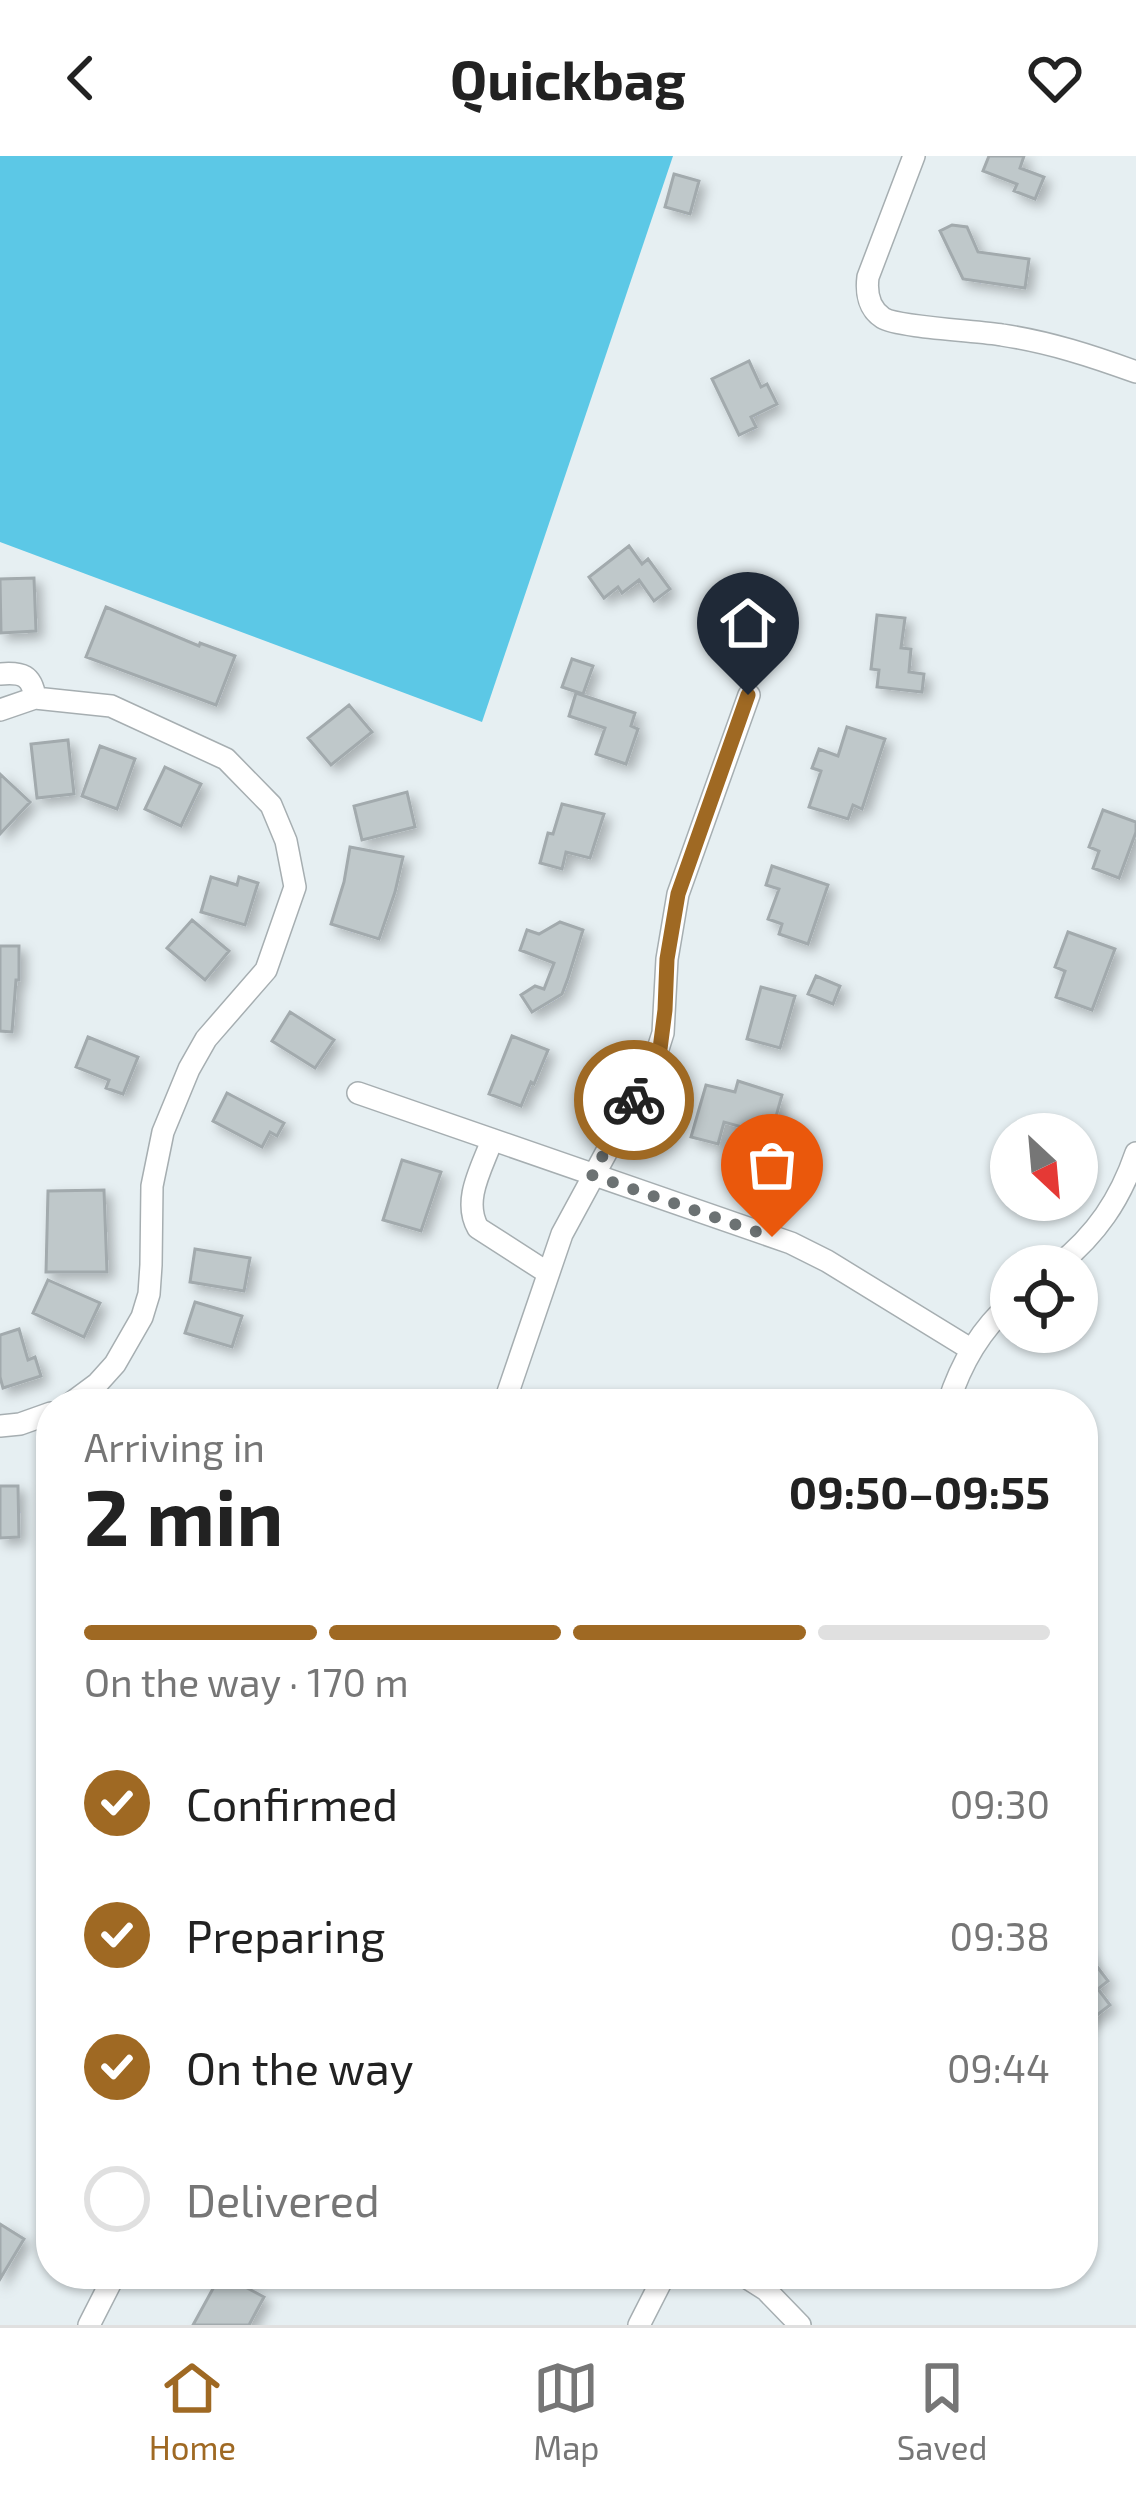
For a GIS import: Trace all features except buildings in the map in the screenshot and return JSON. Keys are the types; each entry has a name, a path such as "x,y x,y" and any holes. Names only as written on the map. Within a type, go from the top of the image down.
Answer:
{"street":[{"path":"914,156 868,278 868,298 878,314 893,322 1035,340 1136,372"},
{"path":"0,674 28,678 35,698"},
{"path":"509,1389 562,1234 660,1049 678,894 748,695"},
{"path":"0,710 35,698 111,706 226,759 271,805 286,841 295,886 266,970 206,1039 163,1132 152,1186 152,1265 142,1318 116,1364 90,1389"},
{"path":"358,1093 808,1251 972,1350"},
{"path":"492,1140 470,1202 472,1217 478,1228 548,1273"},
{"path":"1080,1245 1129,1192 1136,1153"},
{"path":"955,1389 972,1350 990,1326"},
{"path":"0,1426 36,1418"},
{"path":"89,2325 107,2289"},
{"path":"639,2325 657,2289"},
{"path":"764,2289 800,2325"}],"shaded area":[{"path":"0,156 673,156 482,722 0,542"}],"way so far":[{"path":"634,1100 592,1175 772,1237"}],"route":[{"path":"634,1100 660,1049 678,894 748,695"}]}
